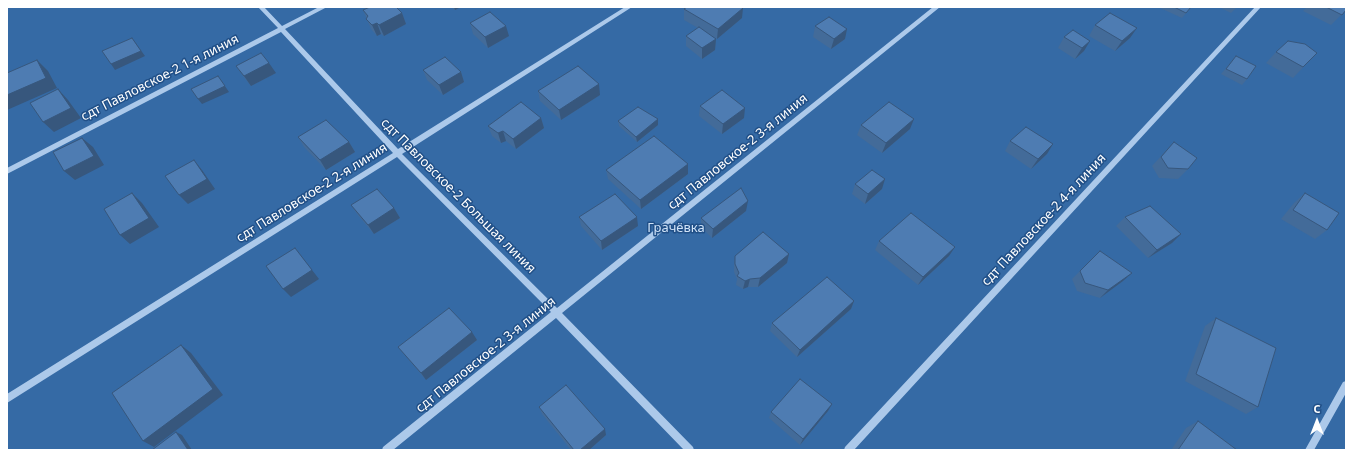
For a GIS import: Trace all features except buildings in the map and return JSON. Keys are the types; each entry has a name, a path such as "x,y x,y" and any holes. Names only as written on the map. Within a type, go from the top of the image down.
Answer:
{"lane":[{"name":"сдт Павловское-2 Большая линия","path":"261,7 397,153 557,313 690,450"},
{"name":"сдт Павловское-2 1-я линия","path":"7,171 324,7"},
{"name":"сдт Павловское-2 2-я линия","path":"7,399 629,7"},
{"name":"сдт Павловское-2 3-я линия","path":"386,450 937,7"},
{"name":"сдт Павловское-2 4-я линия","path":"848,450 1258,7"},
{"path":"1309,450 1346,385"}],"green space":[{"name":"Грачёвка","path":"7,7 1346,7 1346,450 7,450"}]}
